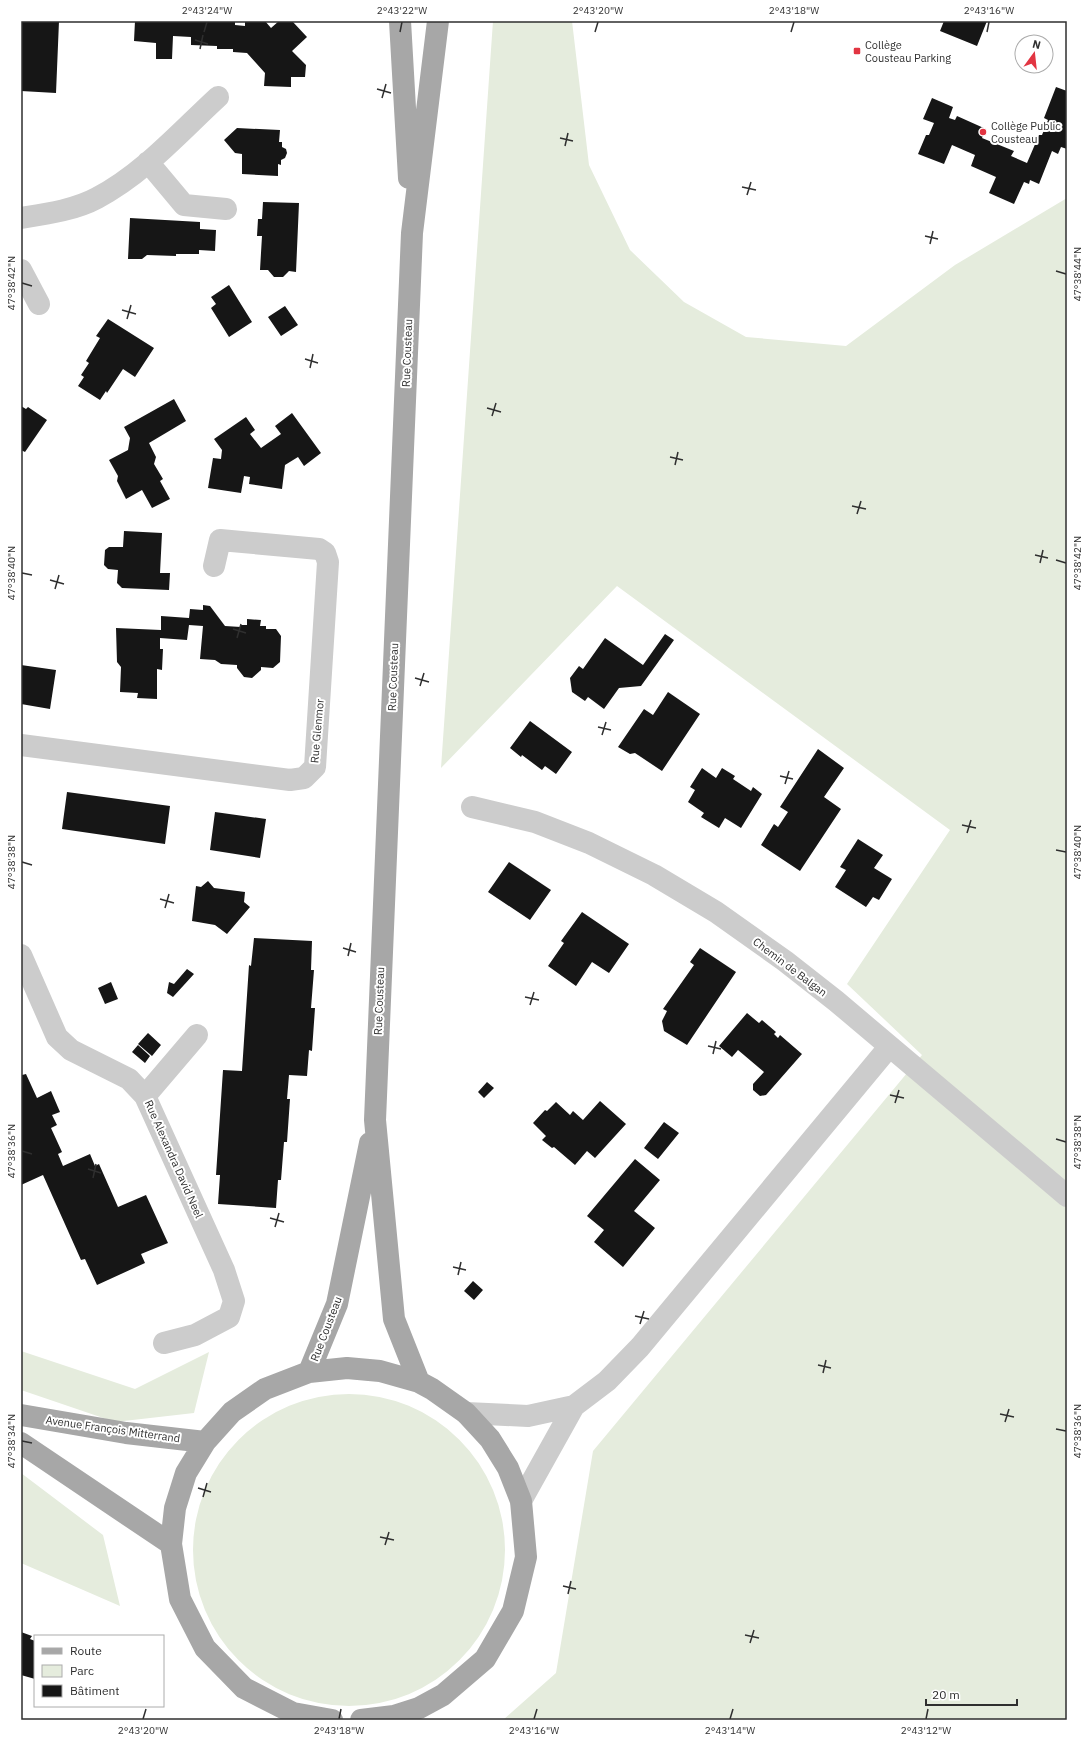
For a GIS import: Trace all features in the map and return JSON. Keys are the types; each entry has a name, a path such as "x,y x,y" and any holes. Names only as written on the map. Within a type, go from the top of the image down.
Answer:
{"main road":[{"name":"Rue Cousteau","path":"400,21 412,233"},
{"name":"Rue Cousteau","path":"419,1382 394,1319 374,1120 412,233 438,21"},
{"name":"Rue Cousteau","path":"309,1372 337,1304 374,1120"},
{"path":"332,1720 294,1716 244,1688 205,1648 180,1599 171,1544 175,1508 186,1473 205,1442 232,1412 264,1389 309,1372 347,1368 380,1371 419,1382 432,1389 466,1413 490,1439 508,1468 521,1501 526,1557 514,1611 485,1659 443,1695 419,1708 393,1718 361,1720"},
{"name":"Avenue François Mitterrand","path":"21,1415 126,1433 205,1442"},
{"path":"21,1443 171,1544"}],"street":[{"path":"21,218 56,213 96,199 134,175 218,97"},
{"path":"148,162 184,205 226,209"},
{"path":"21,270 39,304"},
{"name":"Rue Glenmor","path":"21,745 290,780 304,778 315,768 328,562 325,554 319,549 220,540 214,566"},
{"name":"Chemin de Balgan","path":"472,807 535,822 589,843 654,874 716,912 785,961 836,1002 951,1097 1067,1196"},
{"name":"Rue Alexandra David Neel","path":"21,955 58,1037 71,1050 129,1079 145,1096 224,1270 234,1300 229,1317 195,1335 164,1343"},
{"path":"145,1096 197,1035"},
{"path":"521,1501 574,1406 607,1381 640,1347 889,1047"},
{"path":"466,1413 528,1416 574,1406"}],"green space":[{"path":"493,21 572,21 589,165 630,250 684,302 746,337 846,346 955,265 1067,198 1067,1720 503,1720 556,1673 593,1451 922,1055 847,984 950,830 617,586 441,768"},
{"path":"21,1351 135,1389 209,1352 194,1413 115,1422 21,1390"},
{"path":"349,1394 379,1397 409,1406 436,1420 459,1440 479,1463 493,1490 502,1520 505,1550 502,1580 493,1610 479,1637 459,1660 436,1680 409,1694 379,1703 349,1706 319,1703 289,1694 262,1680 239,1660 219,1637 205,1610 196,1580 193,1550 196,1520 205,1490 219,1463 239,1440 262,1420 289,1406 319,1397"},
{"path":"21,1473 103,1535 120,1606 21,1563"}],"building":[{"path":"21,21 59,21 56,93 21,91"},
{"path":"135,21 235,21 235,25 245,26 245,21 265,21 271,28 279,21 292,21 307,37 292,51 306,65 305,77 291,77 291,87 264,86 265,73 247,53 233,52 233,49 217,49 217,46 191,45 191,37 173,36 172,59 156,59 156,43 134,41"},
{"path":"944,21 987,21 977,46 940,31"},
{"path":"1056,87 1067,91 1067,149 1061,147 1058,154 1052,151 1039,184 1030,180 1029,184 1024,182 1014,204 989,193 996,177 971,166 975,155 952,145 944,164 918,154 926,135 929,135 934,123 923,119 932,98 953,107 949,118 955,120 957,116 986,129 982,138 1014,151 1011,156 1027,163 1039,135 1042,135 1048,120 1044,118"},
{"path":"237,128 280,130 279,142 282,142 282,147 286,149 287,153 285,158 281,160 281,165 278,164 278,176 242,174 242,154 235,153 224,140"},
{"path":"263,202 299,203 296,272 289,271 283,277 274,277 268,270 260,270 262,236 257,236 258,219 262,219"},
{"path":"130,218 200,222 200,229 216,230 215,251 199,250 199,254 176,254 176,256 147,255 142,259 128,259"},
{"path":"229,285 252,322 229,337 211,308 216,304 211,297"},
{"path":"285,306 298,325 281,336 268,317"},
{"path":"108,319 154,348 135,377 123,369 107,393 106,391 100,400 78,386 84,377 81,375 89,363 86,361 100,338 96,336"},
{"path":"174,399 186,421 149,443 156,457 154,464 163,479 160,481 170,499 152,508 142,490 126,499 117,481 118,476 109,460 128,450 130,438 124,427"},
{"path":"21,406 26,409 28,407 47,420 25,452 21,450"},
{"path":"292,413 321,453 304,466 298,457 285,465 282,489 249,484 250,477 244,476 241,493 208,488 213,458 221,459 222,450 214,439 246,417 255,430 250,434 261,448 281,434 275,426"},
{"path":"124,531 162,533 160,573 170,573 169,590 122,588 117,583 118,570 108,569 104,565 105,550 109,547 123,547"},
{"path":"203,605 210,606 225,626 241,627 241,625 247,625 247,619 261,620 260,626 266,626 266,629 276,629 281,636 280,662 273,668 261,667 261,670 252,678 244,677 237,668 237,665 221,664 215,660 200,659 203,626 189,625 187,640 160,638 160,649 163,649 162,670 157,669 157,699 137,698 138,693 120,692 121,667 117,662 116,628 161,630 161,616 189,618 190,609 203,610"},
{"path":"665,634 674,640 641,686 619,688 604,709 588,697 585,701 572,692 570,678 579,666 583,669 605,638 643,665"},
{"path":"21,665 56,670 50,709 21,704"},
{"path":"668,692 700,714 662,771 635,753 630,754 618,747 644,709 653,715"},
{"path":"530,721 572,752 556,774 545,766 542,770 510,748"},
{"path":"818,749 844,768 824,797 841,809 800,871 761,845 774,824 778,827 788,812 780,807"},
{"path":"702,768 716,778 722,768 735,776 733,779 751,791 753,787 762,794 741,828 725,818 719,828 701,817 704,813 688,802 695,790 690,787"},
{"path":"67,792 170,806 165,844 62,829"},
{"path":"215,812 266,819 260,858 210,850"},
{"path":"858,839 883,855 874,868 892,879 879,900 873,897 866,907 835,887 846,870 840,867"},
{"path":"509,862 551,890 530,920 488,892"},
{"path":"208,881 214,888 245,892 244,902 250,907 227,934 215,925 192,921 196,886 201,887"},
{"path":"582,912 629,944 609,973 592,962 576,986 548,966 564,943 561,941"},
{"path":"254,938 312,941 311,970 314,970 311,1008 315,1008 312,1051 309,1050 307,1076 289,1075 287,1099 290,1099 287,1142 284,1142 281,1180 278,1180 276,1208 218,1204 220,1175 216,1175 223,1070 242,1071 249,965 251,966"},
{"path":"700,948 736,972 687,1045 664,1031 662,1021 667,1011 663,1009 694,965 690,962"},
{"path":"187,969 194,974 173,997 167,993 169,982 174,984"},
{"path":"111,982 118,999 105,1004 98,988"},
{"path":"747,1013 759,1023 762,1020 776,1032 774,1034 778,1038 780,1035 802,1054 766,1095 760,1096 753,1090 753,1084 764,1072 738,1050 732,1057 719,1046"},
{"path":"148,1033 161,1045 152,1056 138,1044"},
{"path":"138,1045 150,1056 145,1063 132,1052"},
{"path":"21,1072 22,1075 26,1074 37,1098 51,1091 60,1112 52,1115 57,1125 51,1128 62,1152 58,1154 63,1166 90,1154 95,1166 99,1164 118,1207 146,1195 168,1243 141,1254 145,1263 97,1285 85,1259 81,1260 43,1175 21,1185"},
{"path":"487,1082 494,1088 484,1098 478,1092"},
{"path":"600,1101 626,1124 595,1158 587,1151 575,1165 554,1147 552,1148 542,1140 546,1136 533,1123 545,1110 547,1111 556,1102 570,1115 573,1111 583,1120"},
{"path":"664,1122 679,1133 658,1159 644,1148"},
{"path":"635,1159 660,1180 634,1211 655,1228 623,1267 594,1242 604,1230 587,1216"},
{"path":"473,1281 483,1290 474,1300 464,1291"},
{"path":"21,1632 32,1636 30,1639 34,1641 34,1679 21,1675"}],"place":[{"name":"Collège Cousteau Parking","path":"857,51"},
{"name":"Collège Public Cousteau","path":"983,132"}]}
